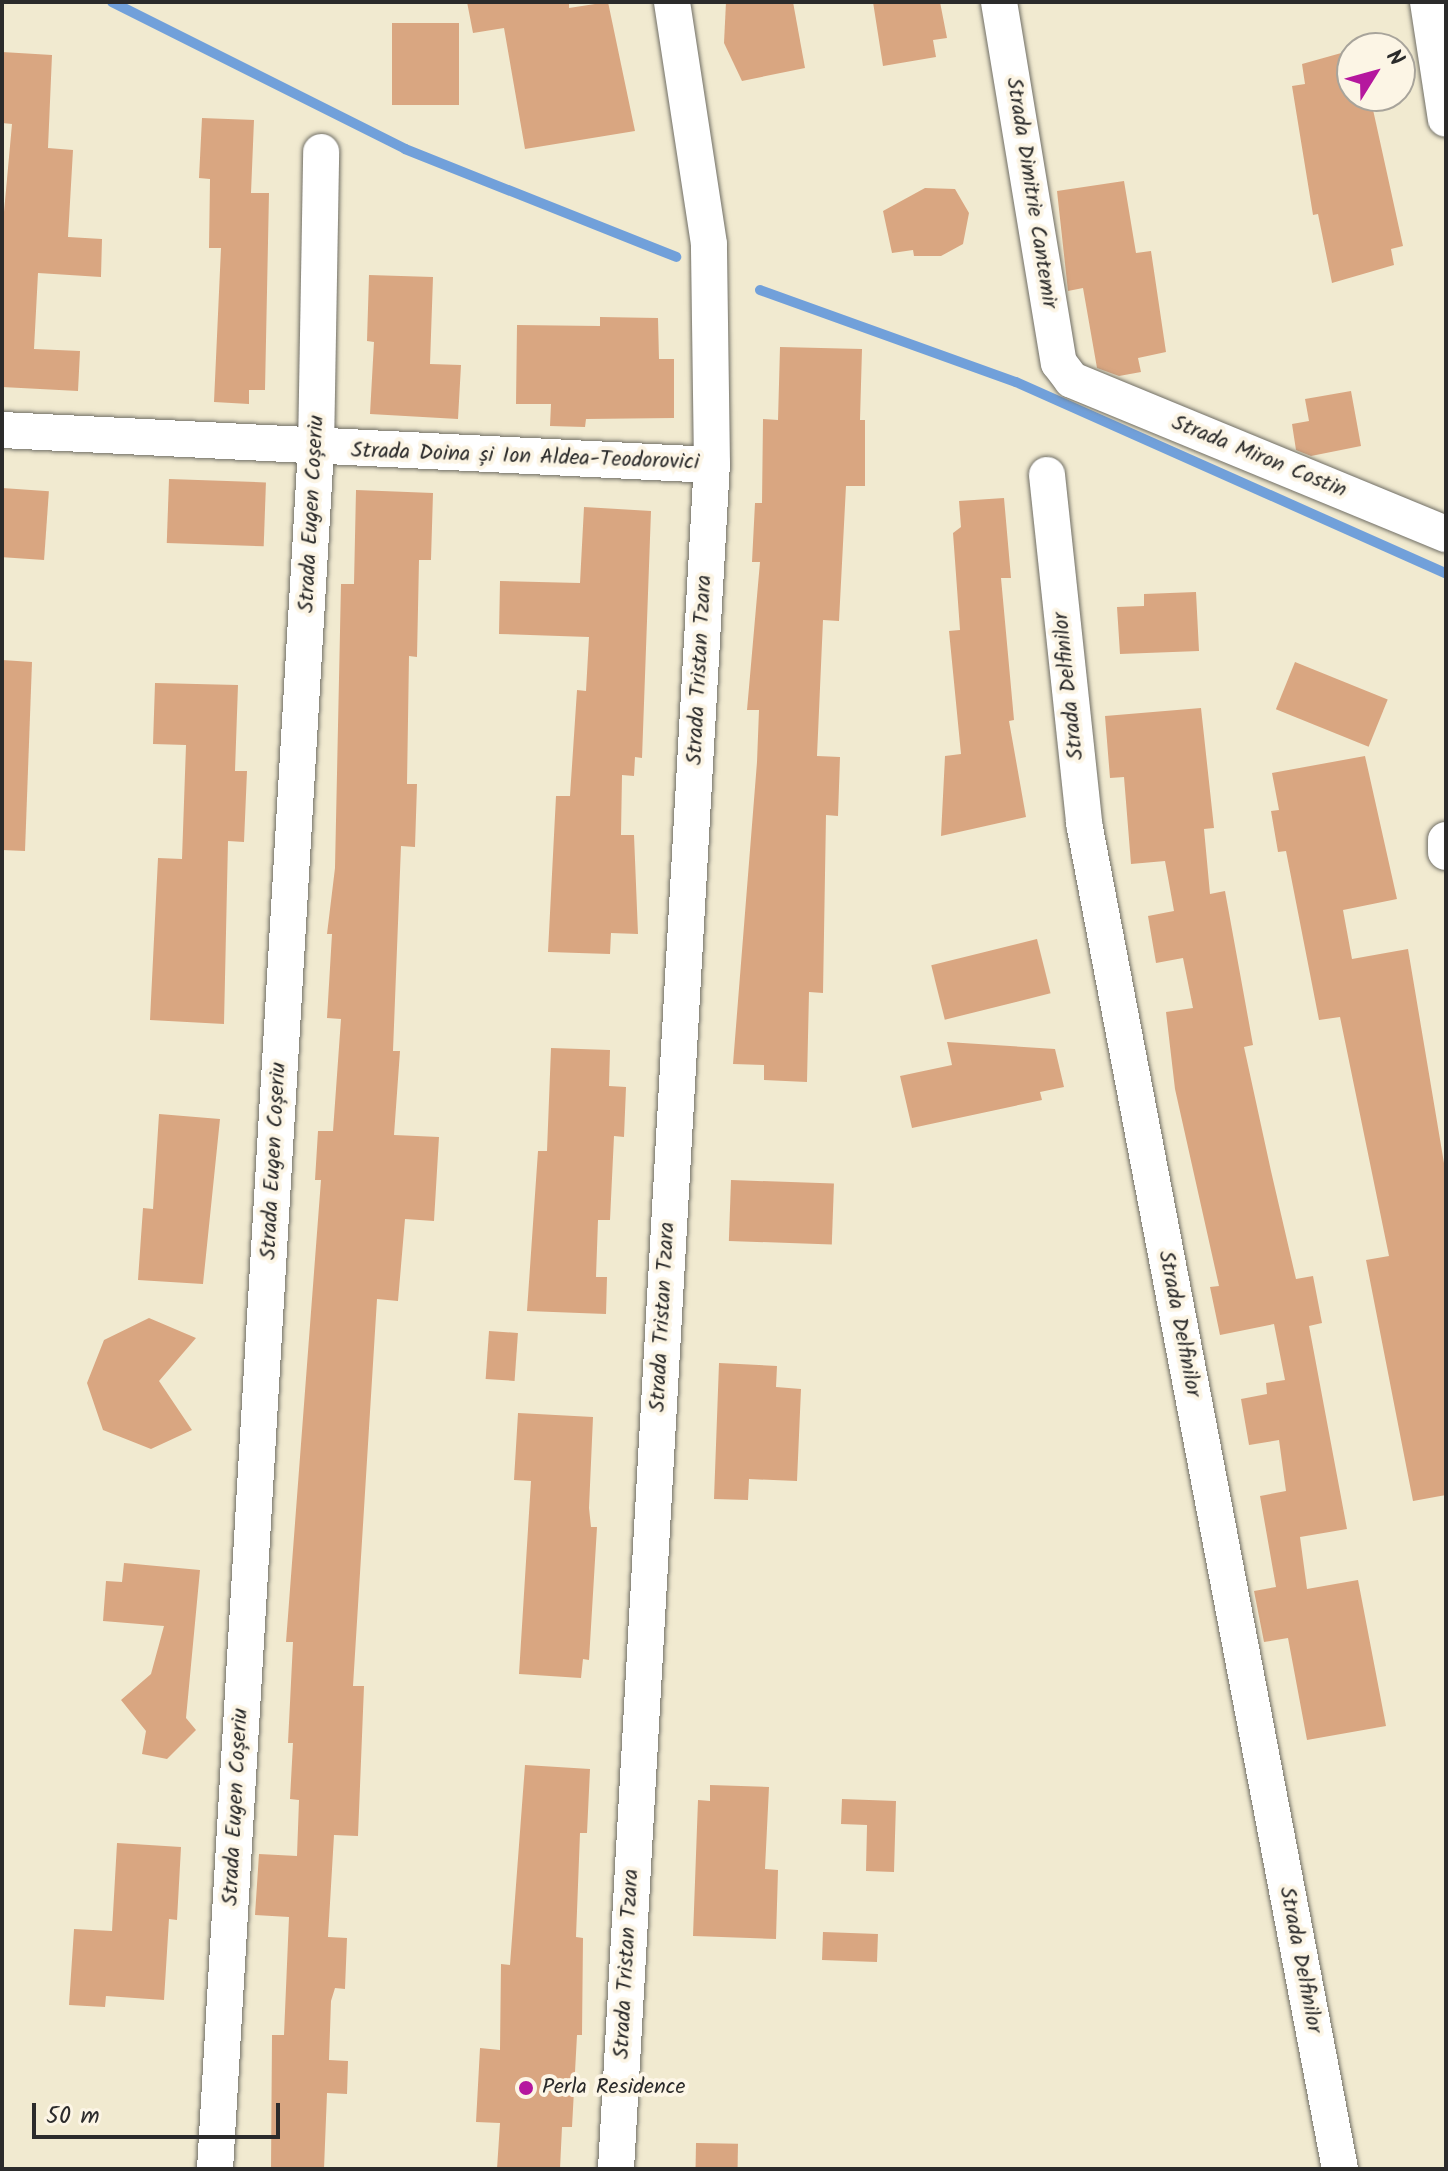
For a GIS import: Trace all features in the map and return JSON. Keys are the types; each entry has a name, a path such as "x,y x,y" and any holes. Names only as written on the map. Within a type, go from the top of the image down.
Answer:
{"street":[{"name":"Strada Tristan Tzara","path":"616,2169 712,465 709,244 672,2"},
{"name":"Strada Dimitrie Cantemir","path":"999,2 1059,363 1072,380"},
{"path":"1428,2 1446,119"},
{"name":"Strada Eugen Coșeriu","path":"215,2169 316,449 321,152"},
{"name":"Strada Miron Costin","path":"1072,380 1446,534"},
{"name":"Strada Doina și Ion Aldea-Teodorovici","path":"2,430 316,449 712,465"},
{"name":"Strada Delfinilor","path":"1047,475 1084,823 1340,2169"},
{"path":"1446,840 1446,852"}],"building":[{"path":"467,2 569,2 569,8 608,2 635,131 525,149 504,28 473,33"},
{"path":"726,2 793,2 805,68 742,81 724,43"},
{"path":"873,2 940,2 947,38 933,40 936,57 883,66"},
{"path":"392,23 459,23 459,105 392,105"},
{"path":"2,52 52,55 48,148 73,150 68,237 102,239 101,277 38,273 34,349 80,351 78,391 2,387 2,234 12,124 2,123"},
{"path":"1336,54 1336,112 1374,112 1403,246 1391,249 1394,265 1332,283 1318,214 1313,215 1292,86 1305,84 1302,64"},
{"path":"202,118 254,120 251,193 269,193 265,390 249,390 249,404 214,402 221,248 209,248 210,179 199,178"},
{"path":"1124,181 1136,253 1151,251 1166,352 1138,358 1141,372 1119,376 1097,368 1083,288 1068,291 1057,191"},
{"path":"925,188 955,189 969,213 963,244 941,256 914,256 913,250 892,253 883,211"},
{"path":"369,275 433,277 430,364 461,365 458,419 370,414 374,342 367,341"},
{"path":"600,317 658,318 659,359 674,359 674,418 586,419 585,427 550,426 551,404 516,404 517,325 600,326"},
{"path":"780,347 862,349 860,420 865,420 865,486 846,486 839,621 823,620 817,756 840,757 838,816 826,815 823,993 809,992 807,1082 764,1080 764,1065 733,1064 757,762 759,710 747,710 760,562 752,562 755,503 762,503 763,419 778,420"},
{"path":"1351,391 1361,446 1311,456 1296,450 1292,424 1309,421 1305,399"},
{"path":"169,479 266,482 264,546 167,543"},
{"path":"2,488 49,491 44,560 2,557"},
{"path":"356,490 433,493 431,560 419,560 417,657 409,656 407,784 417,784 415,847 401,846 393,1051 400,1051 394,1135 439,1137 434,1221 405,1219 398,1301 377,1299 353,1686 364,1686 358,1836 334,1835 328,1937 347,1938 345,1989 335,1988 331,2001 329,2060 348,2061 347,2094 327,2093 324,2169 271,2169 272,2035 284,2035 289,1917 255,1915 259,1854 297,1856 299,1800 290,1799 293,1743 288,1743 293,1642 286,1642 321,1180 315,1180 318,1131 333,1131 341,1019 327,1018 332,934 327,934 335,868 341,584 354,584"},
{"path":"1004,498 1011,578 1001,578 1014,720 1009,721 1026,817 941,836 945,756 961,754 949,631 960,630 953,533 961,527 959,501"},
{"path":"584,507 651,511 642,758 635,757 634,776 622,775 621,835 634,835 638,934 611,933 610,954 548,952 556,796 570,796 577,690 586,691 589,637 499,634 500,581 580,583"},
{"path":"1196,592 1199,651 1120,654 1117,607 1144,606 1144,594"},
{"path":"2,660 32,662 25,851 2,850"},
{"path":"1295,662 1388,699 1369,747 1276,709"},
{"path":"155,683 238,685 235,771 247,771 244,842 228,841 224,1024 150,1020 158,858 182,859 186,745 153,744"},
{"path":"1201,708 1214,828 1204,829 1210,894 1225,891 1253,1045 1244,1047 1296,1279 1313,1276 1322,1323 1309,1326 1347,1529 1300,1537 1307,1589 1358,1580 1386,1726 1307,1740 1288,1638 1264,1642 1254,1591 1276,1587 1260,1496 1286,1491 1279,1440 1249,1445 1241,1399 1267,1394 1266,1383 1285,1380 1274,1324 1220,1335 1210,1287 1219,1286 1175,1089 1166,1012 1193,1008 1183,958 1156,963 1148,916 1174,911 1165,861 1131,864 1124,777 1110,778 1105,716"},
{"path":"1365,756 1397,899 1343,910 1352,959 1408,949 1446,1175 1446,1495 1413,1501 1366,1260 1389,1256 1340,1017 1319,1020 1286,851 1278,852 1271,811 1279,810 1272,773"},
{"path":"1037,939 1051,993 945,1020 931,965"},
{"path":"947,1042 1055,1049 1064,1087 1040,1092 1042,1100 912,1128 900,1076 952,1065"},
{"path":"551,1048 610,1050 609,1086 626,1087 624,1137 614,1136 610,1220 598,1220 596,1277 607,1277 606,1314 527,1311 538,1151 547,1151"},
{"path":"159,1114 220,1119 203,1284 138,1280 143,1208 153,1209"},
{"path":"731,1180 834,1184 832,1245 729,1241"},
{"path":"149,1318 196,1338 159,1381 192,1430 151,1449 103,1430 87,1383 104,1340"},
{"path":"489,1331 518,1333 515,1381 486,1379"},
{"path":"719,1363 777,1366 776,1387 801,1389 797,1481 749,1479 748,1500 714,1499"},
{"path":"518,1413 593,1417 589,1508 591,1527 597,1527 589,1660 583,1659 581,1678 519,1674 531,1481 514,1480"},
{"path":"124,1563 200,1570 186,1718 196,1730 167,1759 142,1754 146,1731 121,1700 151,1674 164,1626 103,1621 106,1581 122,1582"},
{"path":"525,1765 590,1769 587,1833 580,1833 576,1937 583,1938 582,2035 577,2035 572,2127 562,2127 560,2169 497,2169 500,2123 476,2122 480,2048 500,2050 501,1964 510,1965"},
{"path":"710,1785 769,1787 765,1869 778,1870 776,1939 693,1936 698,1800 710,1801"},
{"path":"842,1799 896,1801 894,1872 866,1871 867,1825 841,1824"},
{"path":"117,1843 181,1847 177,1920 169,1919 164,2000 106,1996 105,2007 69,2005 74,1929 112,1931"},
{"path":"823,1932 878,1934 877,1962 822,1960"},
{"path":"696,2143 738,2144 738,2169 696,2169"}],"waterway":[{"path":"112,2 405,149 676,257"},
{"path":"760,290 1016,382 1446,573"}],"place":[{"name":"Perla Residence","path":"526,2088"}]}
